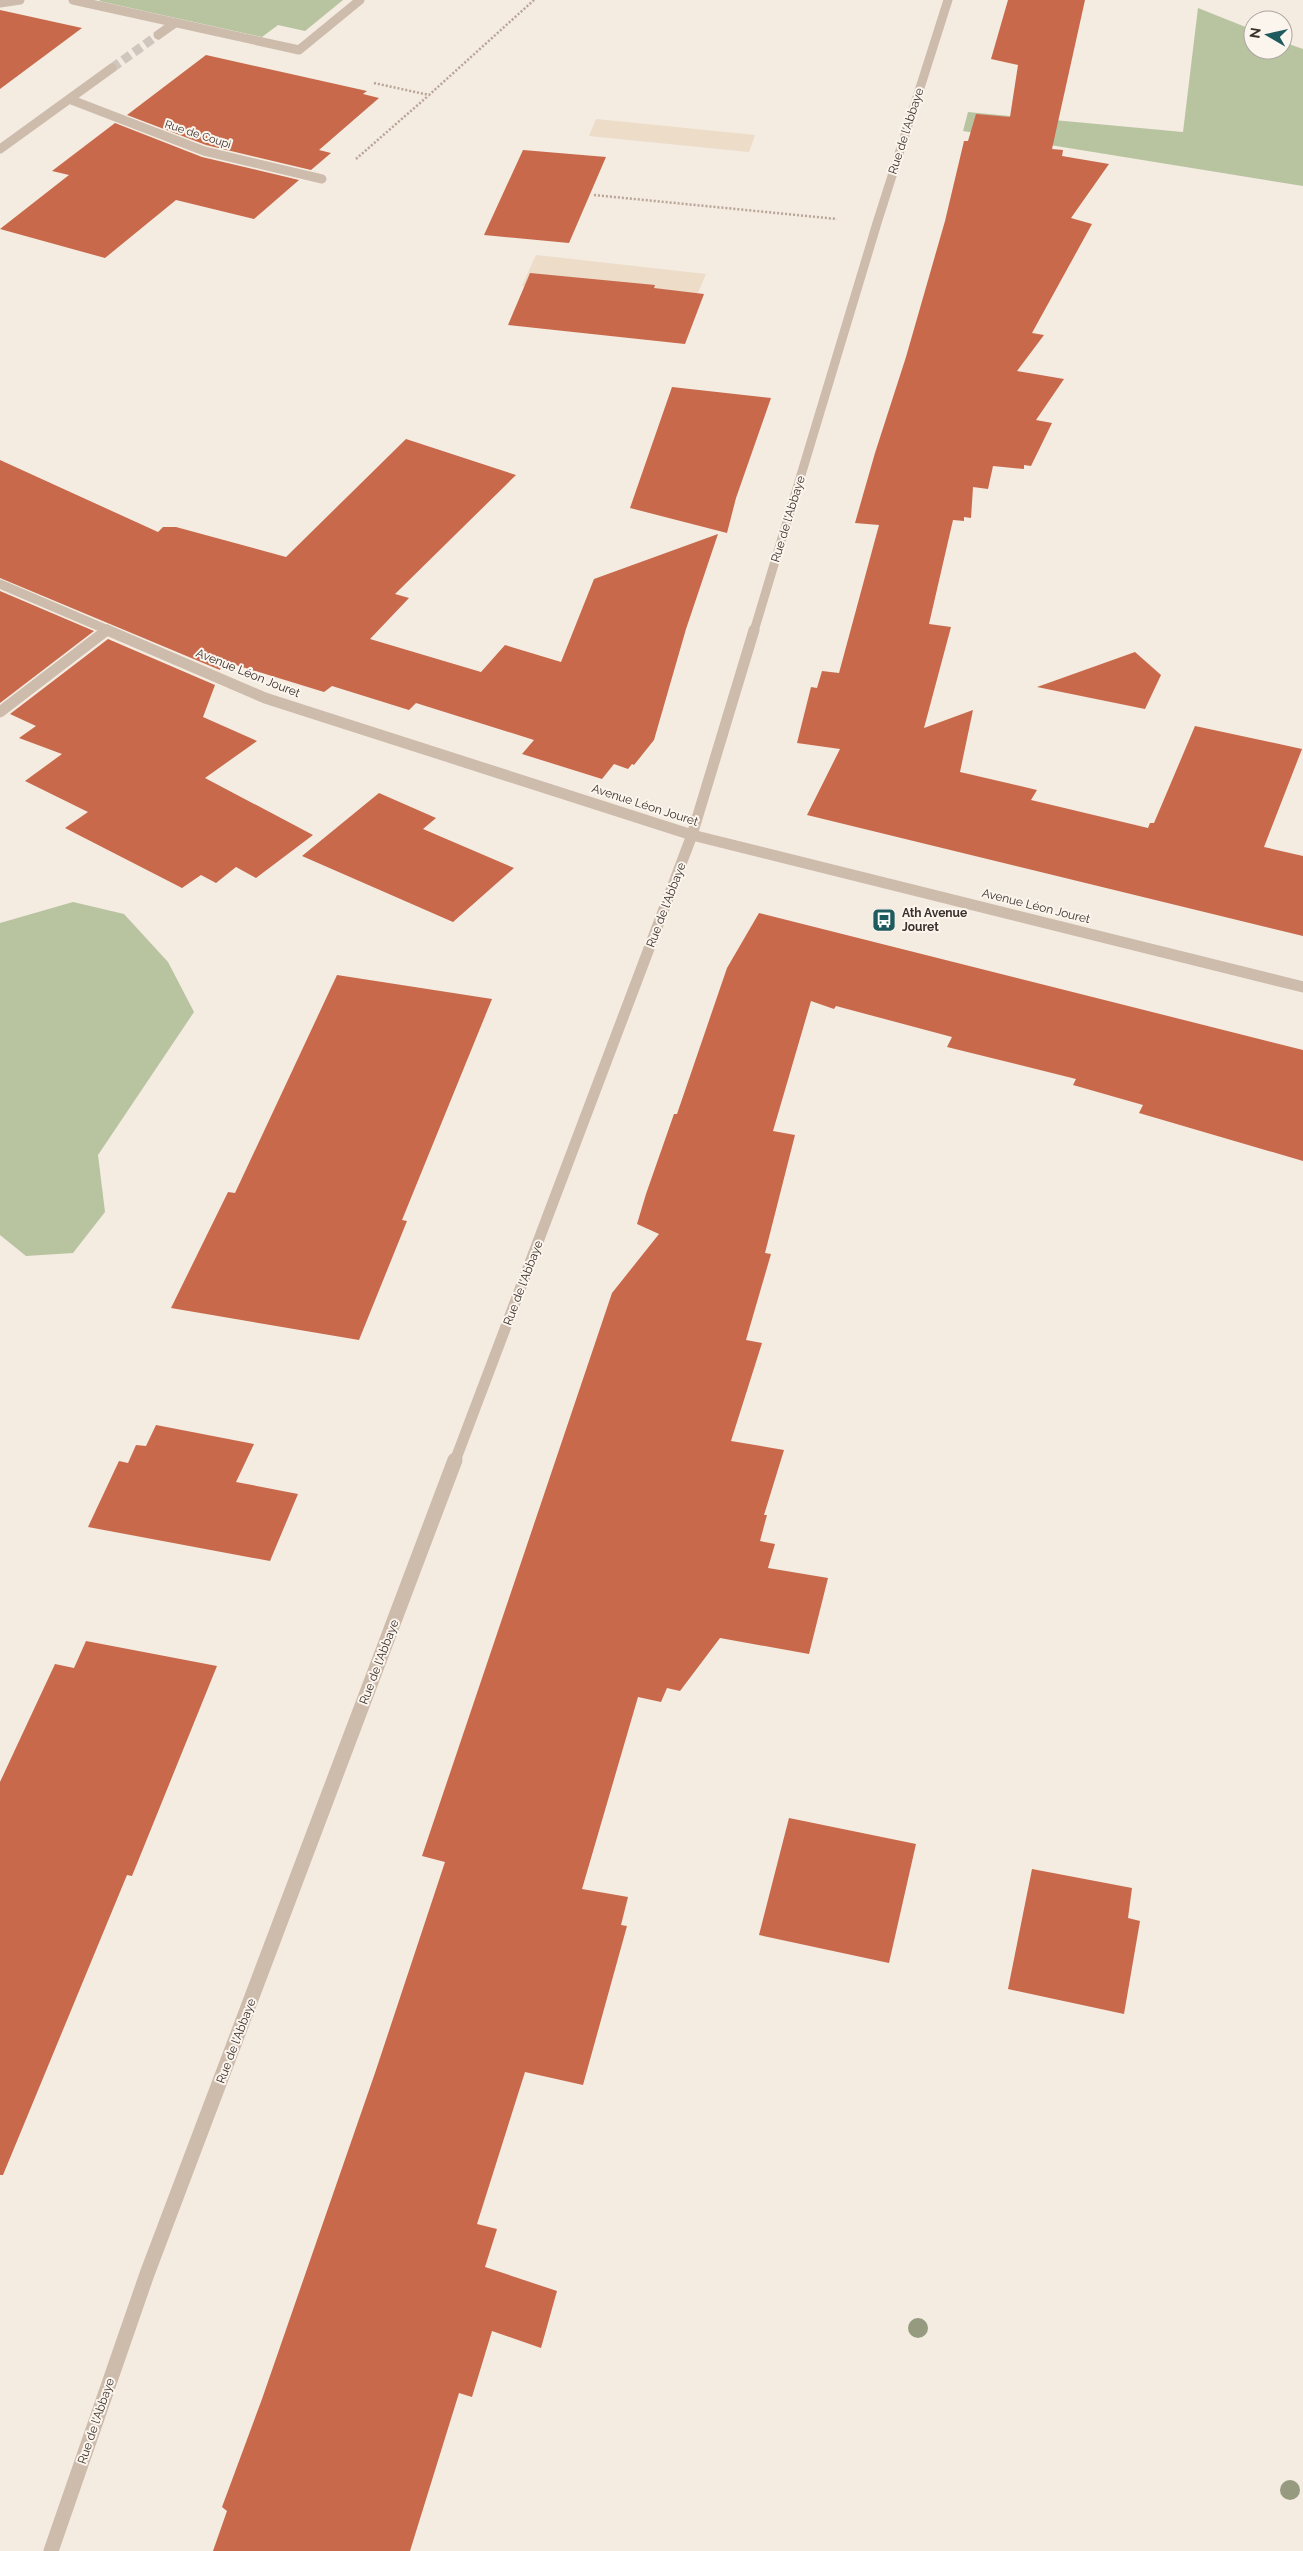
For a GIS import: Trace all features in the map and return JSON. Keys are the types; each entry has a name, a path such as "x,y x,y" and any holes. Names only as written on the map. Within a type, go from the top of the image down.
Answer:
{"street":[{"path":"0,3 20,0"},
{"path":"72,0 299,50 360,0"},
{"name":"Rue de l'Abbaye","path":"51,2551 151,2264 692,835 877,222 948,0"},
{"path":"158,35 175,22"},
{"path":"0,150 112,68"},
{"name":"Rue de Coupi","path":"69,99 204,151 322,179"},
{"name":"Avenue Léon Jouret","path":"0,584 265,698 692,835 1303,987"},
{"path":"0,712 107,630"}],"path":[{"path":"322,179 334,178 534,0"},
{"path":"374,83 428,96"},
{"path":"594,196 877,222"}],"green space":[{"path":"100,0 343,0 305,31 278,25 262,37"},
{"path":"1198,8 1243,26 1243,60 1293,60 1293,46 1303,49 1303,186 963,131 968,112 1183,132"},
{"path":"73,902 124,914 168,962 194,1012 98,1155 105,1212 73,1253 26,1256 0,1235 0,923"}],"shaded area":[{"path":"596,119 755,135 749,152 589,136"},
{"path":"536,255 706,274 693,304 522,286"}],"building":[{"path":"1008,0 1085,0 1052,149 1063,150 1062,156 1109,164 1071,218 1092,224 1032,333 1044,335 1017,371 1064,379 1036,420 1052,423 1031,466 1024,465 1024,469 993,466 988,489 973,487 971,518 964,517 964,521 953,520 929,624 951,627 924,728 973,710 960,772 1037,790 1031,800 1148,828 1150,823 1154,823 1195,726 1302,749 1264,847 1303,856 1303,936 807,815 840,749 797,743 811,687 817,688 822,671 839,673 879,525 855,523 945,221 964,141 968,141 976,114 1010,117 1018,65 991,59"},
{"path":"0,10 82,28 0,89"},
{"path":"206,55 367,91 363,94 379,98 319,150 331,153 311,170 206,145 127,115"},
{"path":"115,123 202,157 299,180 254,219 176,200 105,258 0,229 69,175 52,171"},
{"path":"523,150 606,157 569,243 484,235"},
{"path":"530,273 655,285 654,288 704,294 685,344 508,325"},
{"path":"672,387 771,398 736,498 727,533 630,508"},
{"path":"406,439 516,475 395,594 409,598 370,639 481,672 505,645 561,662 594,579 718,534 686,629 654,740 634,765 632,764 628,769 614,764 602,779 522,754 534,740 416,703 409,710 332,686 324,692 223,661 220,670 0,578 0,460 158,532 163,527 176,527 286,557"},
{"path":"0,591 94,631 0,703"},
{"path":"108,639 215,685 203,717 257,741 205,778 313,835 256,878 236,867 216,883 201,875 182,888 65,828 88,812 25,781 62,754 19,738 36,726 10,714"},
{"path":"1135,652 1161,675 1145,709 1037,687"},
{"path":"379,793 436,818 423,829 514,868 453,922 302,856"},
{"path":"759,913 1303,1050 1303,1161 1139,1113 1143,1105 1073,1085 1076,1079 947,1047 952,1037 836,1006 834,1009 811,1001 773,1131 795,1135 765,1253 771,1254 746,1340 762,1343 731,1441 784,1450 764,1515 767,1515 760,1541 775,1544 768,1568 828,1578 809,1654 720,1638 680,1691 667,1688 661,1702 638,1697 582,1889 628,1897 621,1925 627,1926 583,2085 525,2072 477,2224 497,2229 485,2267 557,2291 541,2348 492,2331 472,2397 459,2393 410,2551 213,2551 227,2511 222,2507 262,2399 376,2070 445,1862 422,1856 612,1293 659,1234 637,1224 646,1194 674,1114 677,1114 727,968"},
{"path":"337,975 492,999 402,1220 407,1221 359,1340 171,1308 228,1192 235,1193"},
{"path":"156,1425 254,1444 236,1482 298,1494 270,1561 88,1527 119,1461 128,1463 136,1445 146,1446"},
{"path":"86,1641 217,1666 132,1876 127,1875 3,2175 0,2175 0,1782 55,1664 74,1668"},
{"path":"789,1818 916,1844 889,1963 759,1935"},
{"path":"1032,1869 1132,1888 1128,1918 1140,1921 1124,2014 1008,1989"}],"tunnel":[{"path":"112,68 158,35"}],"place":[{"name":"Ath Avenue Jouret","path":"884,920"}]}
